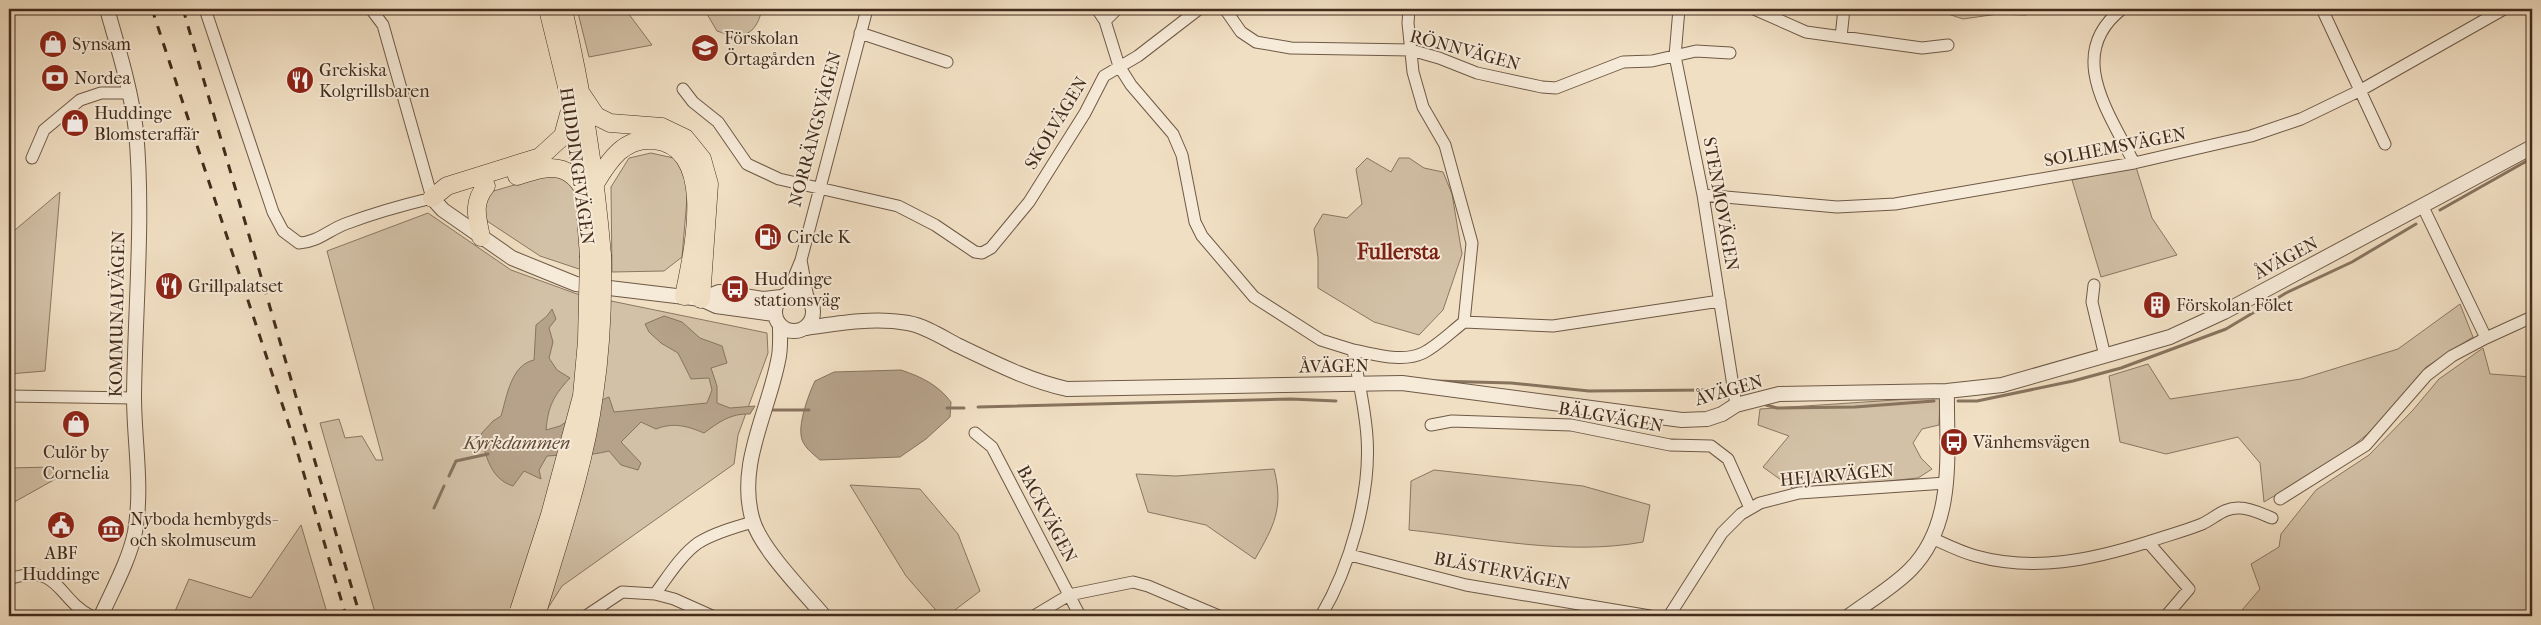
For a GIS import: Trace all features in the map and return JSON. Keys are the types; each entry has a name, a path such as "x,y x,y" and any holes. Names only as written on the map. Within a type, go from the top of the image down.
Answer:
{"main road":[{"name":"HUDDINGEVÄGEN","path":"548,9 577,99"},
{"name":"HUDDINGEVÄGEN","path":"536,616 580,462 594,396 600,342 596,255 590,186 563,9"},
{"path":"432,198 447,186 540,157 563,136 577,99 596,116 610,123 662,127 685,138 702,159 709,184 692,297"},
{"path":"432,198 447,198 547,168 568,170 590,186 610,161 628,144 640,139 657,141 678,149 691,166 696,183 692,297"},
{"path":"481,237 475,207 479,194 486,186"},
{"name":"HUDDINGEVÄGEN","path":"518,614 550,515 582,396 596,255"}],"street":[{"name":"KOMMUNALVÄGEN","path":"101,616 132,544 138,514 134,398 138,185 136,130 129,93 107,9"},
{"path":"205,9 273,212 291,239 299,244 308,243 343,225 388,209 432,198"},
{"path":"371,9 383,25 432,198 443,210 512,258 576,284 692,297 716,306 777,320 793,332 803,329"},
{"name":"NORRÄNGSVÄGEN","path":"784,296 801,260 867,9"},
{"path":"1097,9 1105,21 1119,66 1131,85 1173,134 1182,156 1194,222 1231,272 1254,297 1321,340 1353,350 1391,357 1410,357 1424,353 1464,322 1561,326 1720,301"},
{"path":"1105,21 1117,9"},
{"name":"SKOLVÄGEN","path":"819,187 898,206 935,225 975,252 982,254 991,248 1029,202 1076,128 1104,76 1138,56 1199,9"},
{"name":"RÖNNVÄGEN","path":"1225,9 1241,32 1256,42 1291,48 1411,50 1439,58 1477,73 1556,88 1623,62 1675,56 1696,51 1730,53"},
{"path":"1410,9 1413,72 1423,107 1445,145 1472,243 1464,322"},
{"name":"STENMOVÄGEN","path":"1679,9 1675,56 1703,196 1736,405"},
{"path":"1754,9 1806,32 1922,48 1948,45"},
{"path":"1841,37 1844,9"},
{"path":"2122,9 2112,17 2100,34 2093,53 2093,69 2096,86 2134,163"},
{"path":"2322,9 2385,144"},
{"name":"SOLHEMSVÄGEN","path":"1703,196 1837,207 1895,204 2134,163 2254,135 2301,119 2361,90 2489,12 2504,9"},
{"path":"860,33 947,62"},
{"path":"683,89 693,102 718,122 746,164 779,179 819,187"},
{"path":"32,158 44,130 80,100 91,95 129,93"},
{"name":"ÅVÄGEN","path":"803,329 838,323 880,320 910,323 1000,366 1040,382 1066,388 1402,384 1682,420 1707,419 1722,414 1736,405 1779,394 1947,391 2002,385 2170,337 2204,322 2532,147"},
{"path":"2422,206 2486,338"},
{"name":"NORRÄNGSVÄGEN","path":"801,260 810,301"},
{"path":"2094,285 2092,302 2105,356"},
{"path":"692,297 719,292 764,298 800,293 838,323"},
{"path":"784,296 776,303 778,360 755,442 750,470 749,496 753,522 770,552 824,616"},
{"path":"778,360 813,317 810,301"},
{"path":"2280,499 2366,445 2428,375 2452,356 2486,338 2532,318"},
{"path":"1322,616 1350,555 1368,462 1364,402 1353,350"},
{"path":"1849,616 1911,569 1934,539 1942,513 1946,483 1947,391"},
{"path":"9,396 134,398"},
{"name":"BÄLGVÄGEN","path":"1431,424 1452,421 1571,425 1670,445 1712,446 1728,459 1750,508"},
{"name":"BACKVÄGEN","path":"975,433 992,447 1080,616"},
{"name":"HEJARVÄGEN","path":"1669,616 1722,534 1733,520 1750,508 1774,498 1799,493 1946,483"},
{"path":"1934,539 1973,556 2009,563 2036,565 2082,560 2148,542 2203,523 2231,508 2243,508 2272,518"},
{"path":"655,594 684,557 698,543 753,522"},
{"path":"2148,542 2189,588 2166,616"},
{"name":"BLÄSTERVÄGEN","path":"1350,555 1466,585 1650,616"},
{"path":"9,579 30,574 50,578 62,589 78,610 91,616"},
{"path":"1034,616 1069,595 1133,582 1148,586 1219,616"},
{"path":"586,616 622,592 655,594 674,599 712,616"}],"shaded area":[{"path":"577,9 625,9 652,45 589,57"},
{"path":"704,9 762,9 752,30 747,34 734,35 717,31"},
{"path":"1933,9 2048,9 2025,15 1998,14 1963,19"},
{"path":"651,153 678,159 688,187 682,257 664,271 612,272 611,187 629,158"},
{"path":"1367,158 1391,172 1399,158 1409,158 1424,168 1443,172 1452,194 1462,254 1443,310 1419,335 1374,322 1318,288 1318,258 1314,229 1323,214 1347,218 1362,204 1356,169"},
{"path":"2136,167 2152,218 2177,255 2101,277 2072,180"},
{"path":"552,174 568,177 576,190 582,270 540,256 487,221 483,205 490,192"},
{"path":"60,192 45,371 9,374 9,235"},
{"path":"428,213 511,270 577,294 767,333 768,353 738,435 734,464 562,586 543,616 376,616 320,423 339,419 345,438 362,436 376,460 383,460 327,251"},
{"path":"2460,304 2473,337 2426,367 2383,421 2341,456 2264,502 2260,463 2238,437 2166,454 2120,442 2109,376 2148,364 2170,399 2301,379 2398,349"},
{"path":"2483,348 2490,374 2532,377 2532,616 2237,616 2260,589 2251,564 2279,547 2281,534 2316,490 2369,455 2413,410 2439,379"},
{"path":"1940,397 1939,425 1922,429 1913,443 1921,458 1932,469 1918,478 1795,490 1763,467 1789,436 1758,425 1760,409"},
{"path":"52,467 59,477 9,505 9,468"},
{"path":"1274,469 1278,495 1275,516 1255,559 1206,525 1148,512 1136,474 1176,476"},
{"path":"1434,470 1583,486 1650,505 1643,542 1614,546 1556,546 1496,541 1409,530 1411,481"},
{"path":"850,485 920,489 958,534 980,591 947,616 941,616 906,576"},
{"path":"301,525 328,616 173,616 189,579 251,598"}],"water":[{"name":"Kyrkdammen","path":"552,309 556,319 549,328 553,342 549,358 557,370 570,378 553,401 548,414 546,430 560,426 590,405 609,397 614,412 707,403 712,390 709,378 691,379 678,353 661,343 649,332 645,324 664,316 682,322 700,338 722,346 727,363 711,368 717,386 717,403 730,408 755,406 750,414 731,417 704,433 692,428 675,425 656,429 641,422 621,442 641,463 638,470 621,465 609,451 585,455 547,456 539,470 541,479 524,471 513,486 505,483 490,465 484,450 481,434 493,421 501,416 511,382 520,368 534,360 536,325"},
{"path":"901,370 929,382 951,402 950,417 926,439 900,457 820,460 803,443 802,422 805,407 815,381 834,372"}],"waterway":[{"path":"2440,210 2532,158"},
{"path":"1958,401 1977,401 2073,381 2121,368 2226,329 2286,293 2352,262 2416,224"},
{"path":"1435,381 1511,383 1589,391 1709,390"},
{"path":"978,407 1291,399 1336,401"},
{"path":"1766,405 1777,408 1855,407 1934,401"},
{"path":"947,408 964,408"},
{"path":"772,410 809,410"},
{"path":"449,476 456,461 488,454"},
{"path":"434,508 444,486"}],"railway":[{"path":"152,9 292,434 346,616"},
{"path":"183,9 360,616"}],"place":[{"name":"Synsam","path":"53,44"},
{"name":"Förskolan Örtagården","path":"705,48"},
{"name":"Nordea","path":"55,78"},
{"name":"Grekiska Kolgrillsbaren","path":"300,80"},
{"name":"Huddinge Blomsteraffär","path":"75,123"},
{"name":"Circle K","path":"768,237"},
{"name":"Grillpalatset","path":"169,286"},
{"name":"Huddinge stationsväg","path":"735,289"},
{"name":"Förskolan Fölet","path":"2157,305"},
{"name":"Culör by Cornelia","path":"76,424"},
{"name":"Vänhemsvägen","path":"1954,442"},
{"name":"ABF Huddinge","path":"61,525"},
{"name":"Nyboda hembygds- och skolmuseum","path":"111,529"}],"district":[{"name":"Fullersta","path":"1398,251"}]}
